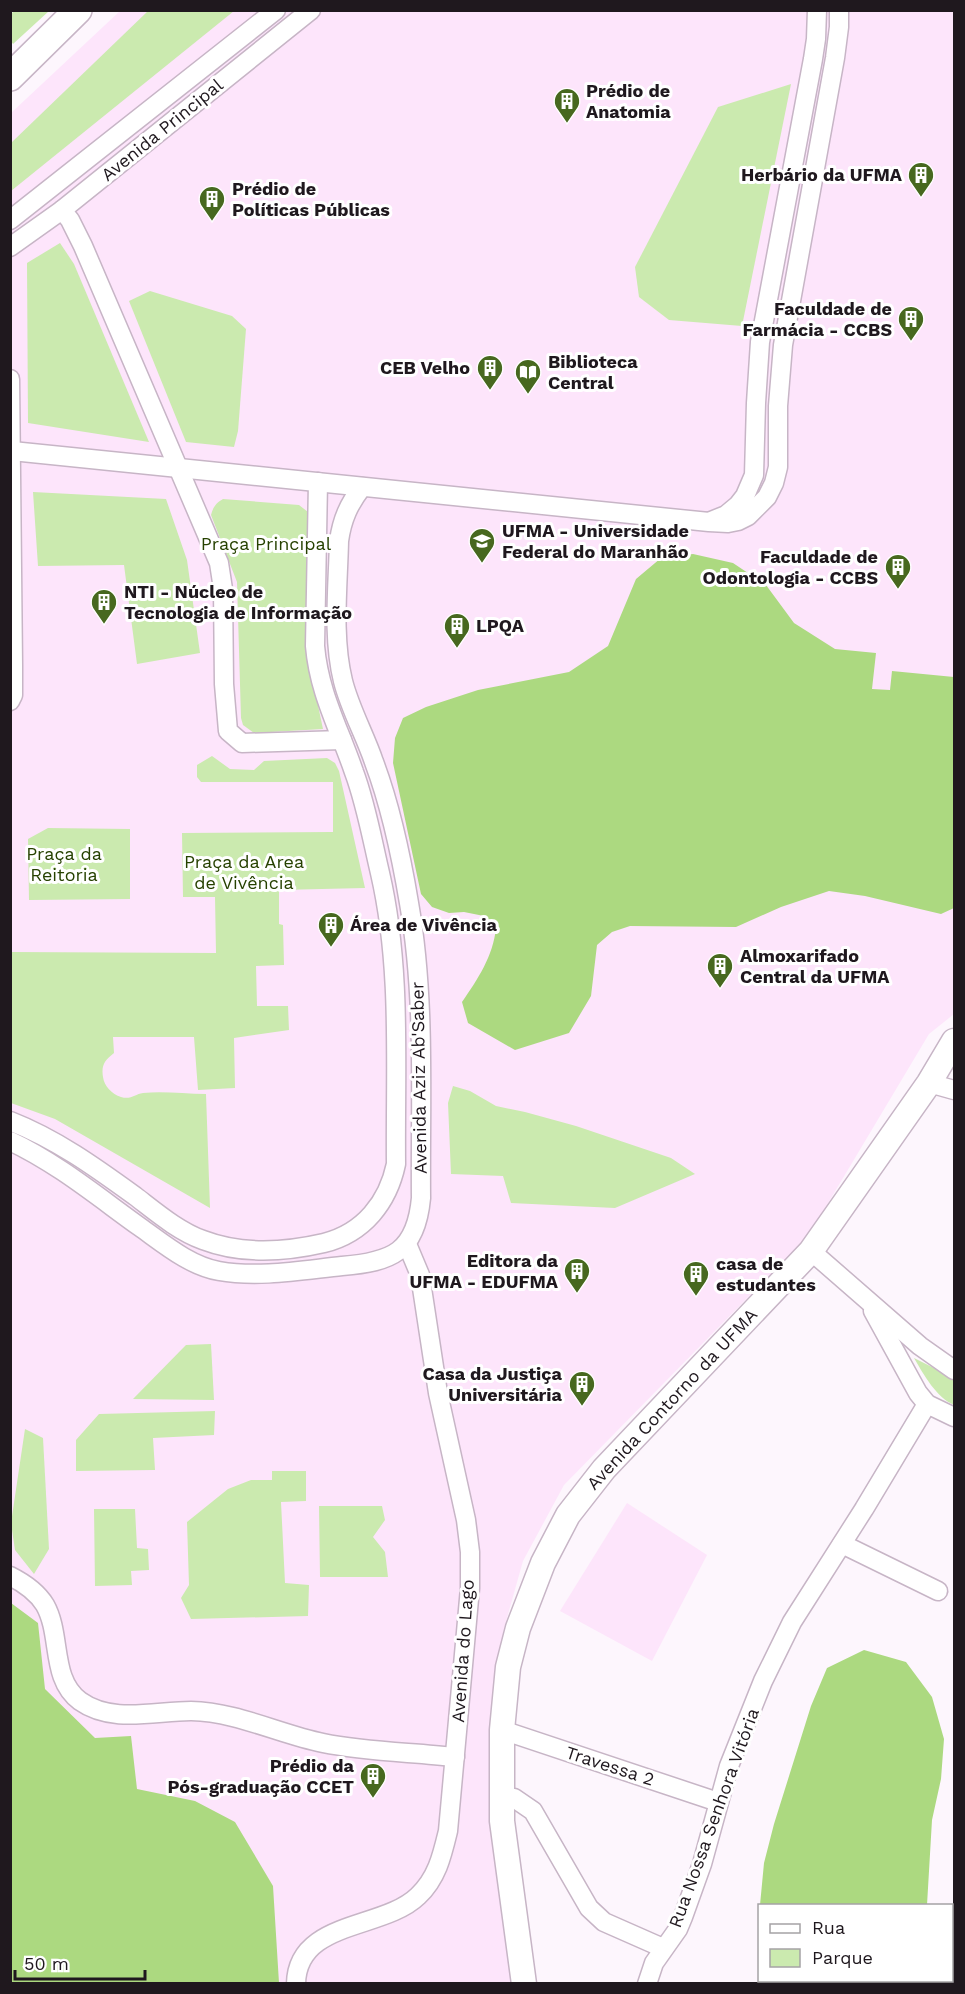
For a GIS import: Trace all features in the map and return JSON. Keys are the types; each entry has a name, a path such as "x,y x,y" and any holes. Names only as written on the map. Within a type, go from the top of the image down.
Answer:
{"highway":[{"path":"10,77 78,10"}],"main road":[{"name":"Avenida Contorno da UFMA","path":"524,1983 505,1846 501,1797 502,1730 508,1667 518,1628 543,1563 568,1515 604,1469 811,1251 929,1083 954,1041"}],"street":[{"name":"Avenida Principal","path":"10,220 276,10"},
{"name":"Avenida Principal","path":"10,247 62,210 311,10"},
{"path":"709,522 726,515 738,505 746,496 754,475 760,342 813,59 817,10"},
{"path":"12,451 709,522 728,523 748,516 767,497 778,467 778,406 783,345 835,58 839,10"},
{"path":"62,210 70,220 83,246 219,563 222,576 224,684 228,731 242,743 342,740"},
{"path":"10,379 13,665 13,695 10,701"},
{"name":"Avenida Aziz Ab'Saber","path":"10,1121 81,1157 181,1229 203,1240 227,1247 267,1250 311,1246 333,1241 354,1231 371,1216 392,1183 396,1164 394,966 390,921 364,803 318,673 315,646 318,482"},
{"name":"Avenida Aziz Ab'Saber","path":"362,487 345,513 339,541 337,643 340,670 347,695 384,790 396,840 414,938 421,1025 421,1198 419,1219 407,1244"},
{"path":"325,698 347,695"},
{"path":"929,1083 954,1090"},
{"path":"10,1141 52,1164 172,1250 195,1263 218,1270 264,1273 367,1264 393,1255 407,1244"},
{"name":"Avenida do Lago","path":"296,1983 298,1966 303,1956 316,1942 331,1934 399,1910 417,1897 433,1878 441,1862 448,1831 470,1588 470,1552 466,1521 438,1393 420,1275 407,1244"},
{"path":"811,1251 920,1346 954,1370"},
{"path":"868,1301 918,1393 927,1404 954,1417"},
{"name":"Rua Nossa Senhora Vitória","path":"647,1983 654,1963 678,1929 683,1917 702,1864 729,1766 763,1681 792,1622 927,1404"},
{"path":"842,1544 938,1591"},
{"path":"10,1576 36,1594 45,1605 50,1616 66,1686 80,1701 91,1707 106,1713 124,1714 200,1712 249,1721 275,1731 322,1743 357,1749 455,1756"},
{"name":"Travessa 2","path":"502,1730 718,1802"},
{"path":"501,1797 514,1798 533,1811 596,1916 604,1922 663,1948"}],"shaded area":[{"name":"UFMA - Universidade Federal do Maranhão","path":"120,11 954,11 954,1014 929,1034 809,1235 564,1485 523,1561 503,1632 497,1808 515,1983 11,1984 11,113"},
{"path":"627,1503 707,1555 652,1661 560,1611"}],"green space":[{"path":"14,11 49,11 13,44 10,15"},
{"path":"148,11 234,11 11,191 11,143"},
{"path":"791,84 742,326 669,320 639,297 635,267 718,107"},
{"path":"60,243 74,264 149,442 28,423 27,263"},
{"path":"150,291 232,316 246,329 238,431 234,447 186,442 129,301"},
{"path":"33,492 166,499 187,560 200,653 137,664 124,565 38,566"},
{"name":"Praça Principal","path":"223,499 299,505 308,512 309,663 323,729 254,733 243,725 237,582 211,515 215,505"},
{"path":"693,554 733,563 766,585 794,623 835,649 876,653 872,689 890,690 892,671 954,677 954,908 941,914 865,896 829,891 781,907 736,927 630,926 612,932 597,945 591,996 569,1033 515,1050 468,1023 462,1002 488,958 496,928 484,916 464,912 449,913 432,907 421,894 393,763 395,738 403,718 426,707 478,690 569,672 608,646 636,579 661,558"},
{"name":"Praça da Area de Vivência","path":"212,756 230,769 254,770 264,761 327,758 335,763 339,771 365,888 279,890 279,924 283,925 284,965 256,966 257,1006 288,1006 289,1030 234,1038 235,1088 198,1090 194,1037 113,1037 114,1053 104,1063 103,1073 105,1084 115,1094 128,1098 151,1092 206,1094 210,1208 55,1119 11,1103 10,952 216,953 215,897 183,897 182,833 333,832 333,782 201,782 197,777 197,765"},
{"name":"Praça da Reitoria","path":"48,828 130,829 130,899 29,900 28,839"},
{"path":"453,1086 470,1091 496,1106 576,1126 671,1158 695,1174 615,1208 511,1203 503,1176 451,1174 448,1103"},
{"path":"211,1344 214,1400 133,1399 186,1345"},
{"path":"914,1358 954,1378 954,1405 936,1391"},
{"path":"215,1411 214,1435 153,1438 155,1470 76,1471 76,1440 99,1414"},
{"path":"25,1429 43,1438 49,1549 34,1574 15,1550 11,1523"},
{"path":"272,1471 306,1471 306,1501 281,1502 285,1583 309,1585 308,1616 191,1619 181,1598 189,1585 187,1522 228,1489 251,1480 272,1480"},
{"path":"319,1506 382,1506 385,1520 373,1537 385,1552 388,1577 320,1577"},
{"path":"94,1509 135,1509 137,1548 148,1549 149,1570 131,1571 132,1585 95,1586"},
{"path":"11,1603 38,1623 45,1689 95,1738 131,1736 137,1789 195,1801 235,1822 273,1886 279,1983 11,1983"},
{"path":"864,1650 906,1662 932,1697 944,1739 941,1779 932,1820 927,1904 760,1904 764,1863 774,1824 811,1706 827,1668"},
{"path":"787,1982 927,1982 927,1984 788,1984"}],"place":[{"name":"Prédio de Anatomia","path":"567,124"},
{"name":"Herbário da UFMA","path":"921,198"},
{"name":"Prédio de Políticas Públicas","path":"212,222"},
{"name":"Faculdade de Farmácia - CCBS","path":"911,342"},
{"name":"CEB Velho","path":"490,391"},
{"name":"Biblioteca Central","path":"528,395"},
{"name":"UFMA - Universidade Federal do Maranhão","path":"482,564"},
{"name":"Faculdade de Odontologia - CCBS","path":"898,590"},
{"name":"NTI - Núcleo de Tecnologia de Informação","path":"104,625"},
{"name":"LPQA","path":"457,649"},
{"name":"Área de Vivência","path":"331,948"},
{"name":"Almoxarifado Central da UFMA","path":"720,989"},
{"name":"Editora da UFMA - EDUFMA","path":"577,1294"},
{"name":"casa de estudantes","path":"696,1297"},
{"name":"Casa da Justiça Universitária","path":"582,1407"},
{"name":"Prédio da Pós-graduação CCET","path":"373,1799"}]}
